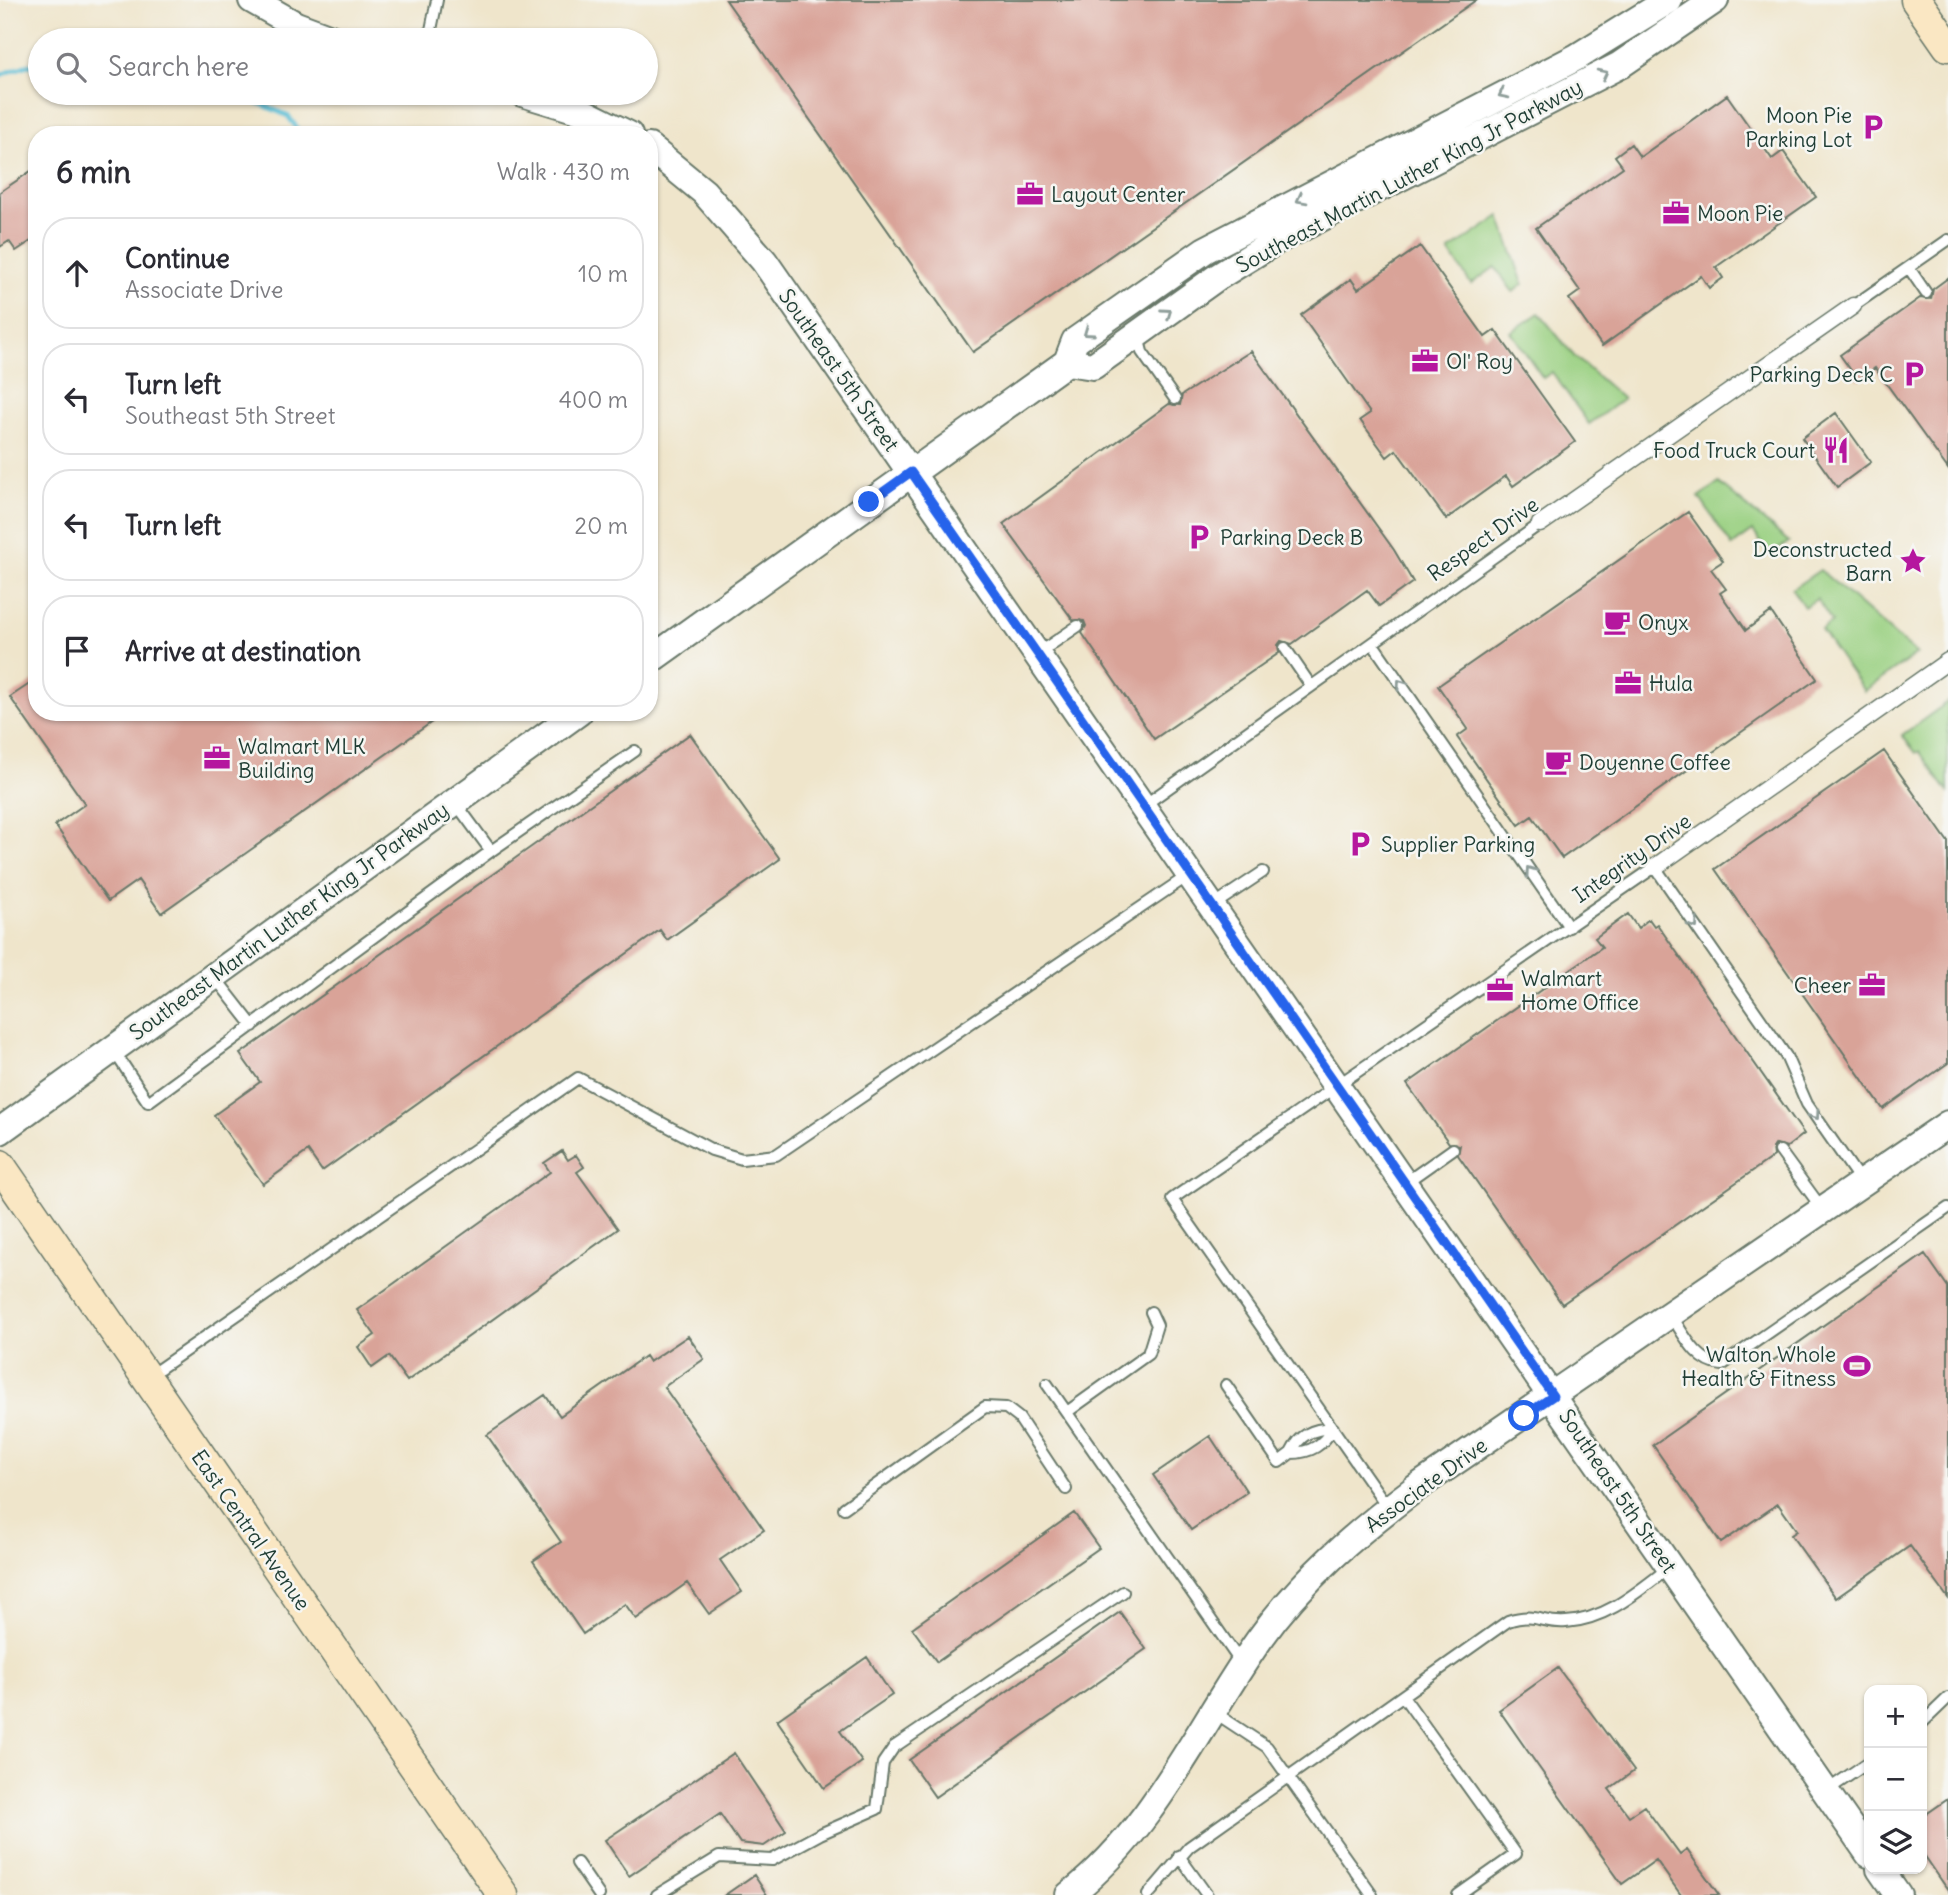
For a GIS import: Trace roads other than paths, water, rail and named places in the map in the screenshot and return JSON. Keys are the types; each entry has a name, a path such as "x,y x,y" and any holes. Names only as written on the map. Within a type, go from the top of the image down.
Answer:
{"main road":[{"path":"1916,0 1948,46"},
{"name":"East Central Avenue","path":"0,1165 503,1895"}],"street":[{"path":"252,0 304,28"},
{"name":"Southeast Martin Luther King Jr Parkway","path":"658,655 1067,362 1075,341 1205,250 1577,57 1669,0"},
{"name":"Southeast Martin Luther King Jr Parkway","path":"1067,362 1093,366 1276,241 1620,65 1715,0"},
{"path":"561,105 581,111 611,126"},
{"name":"Southeast 5th Street","path":"658,154 704,192 747,239 1191,874 1864,1847"},
{"name":"Respect Drive","path":"1540,524 1852,308"},
{"name":"Integrity Drive","path":"1655,867 1948,661"},
{"name":"Southeast Martin Luther King Jr Parkway","path":"0,1131 566,721"},
{"name":"Associate Drive","path":"1069,1895 1133,1833 1167,1788 1260,1639 1315,1573 1389,1509 1948,1125"},
{"path":"1883,1874 1898,1895"}],"lane":[{"path":"431,28 437,0"},
{"name":"Respect Drive","path":"1852,308 1948,240"},
{"path":"1909,268 1926,293"},
{"path":"1138,334 1142,352 1175,399"},
{"name":"Respect Drive","path":"1143,806 1540,524"},
{"path":"1037,654 1077,626"},
{"path":"1373,644 1569,927"},
{"path":"1285,648 1311,686"},
{"path":"113,1049 148,1102 491,851 635,751"},
{"path":"454,802 491,851"},
{"path":"1655,867 1786,1056 1807,1104 1862,1183"},
{"name":"Integrity Drive","path":"1333,1428 1172,1199 1655,867"},
{"path":"1212,906 1263,872"},
{"path":"146,1378 578,1078 712,1150 742,1159 776,1156 1191,874"},
{"path":"214,976 253,1026"},
{"path":"1405,1183 1453,1149"},
{"path":"1780,1152 1823,1210"},
{"path":"1671,1315 1701,1358 1722,1366 1948,1208"},
{"path":"1066,1412 1148,1354 1157,1325 1151,1312"},
{"path":"1047,1384 1242,1665"},
{"path":"1226,1385 1279,1462 1291,1453 1296,1441 1314,1429 1333,1428 1389,1509"},
{"path":"844,1508 985,1407 1006,1408 1019,1418 1066,1489"},
{"path":"1148,1895 1180,1856 1508,1621 1527,1615 1564,1623 1597,1616 1625,1602 1670,1567"},
{"path":"657,1895 719,1857 772,1860 820,1834 877,1809 883,1763 894,1747 1123,1592"},
{"path":"1403,1696 1516,1854 1458,1895"},
{"path":"1927,1719 1948,1698"},
{"path":"1214,1712 1267,1747 1372,1895"},
{"path":"1826,1791 1864,1765"},
{"path":"1180,1856 1207,1895"},
{"path":"577,1863 599,1895"}],"waterway":[{"path":"0,75 28,65"},
{"path":"263,105 288,116 295,126"}],"place":[{"name":"Moon Pie Parking Lot","path":"1873,127"},
{"name":"Layout Center","path":"1030,194"},
{"name":"Moon Pie","path":"1676,213"},
{"name":"Ol' Roy","path":"1425,361"},
{"name":"Parking Deck C","path":"1914,374"},
{"name":"Food Truck Court","path":"1836,450"},
{"name":"Parking Deck B","path":"1199,537"},
{"name":"Deconstructed Barn","path":"1913,561"},
{"name":"Onyx","path":"1617,622"},
{"name":"Hula","path":"1628,683"},
{"name":"Walmart MLK Building","path":"217,758"},
{"name":"Doyenne Coffee","path":"1558,762"},
{"name":"Supplier Parking","path":"1360,844"},
{"name":"Cheer","path":"1872,985"},
{"name":"Walmart Home Office","path":"1500,990"},
{"name":"Walton Whole Health & Fitness","path":"1857,1366"}]}
